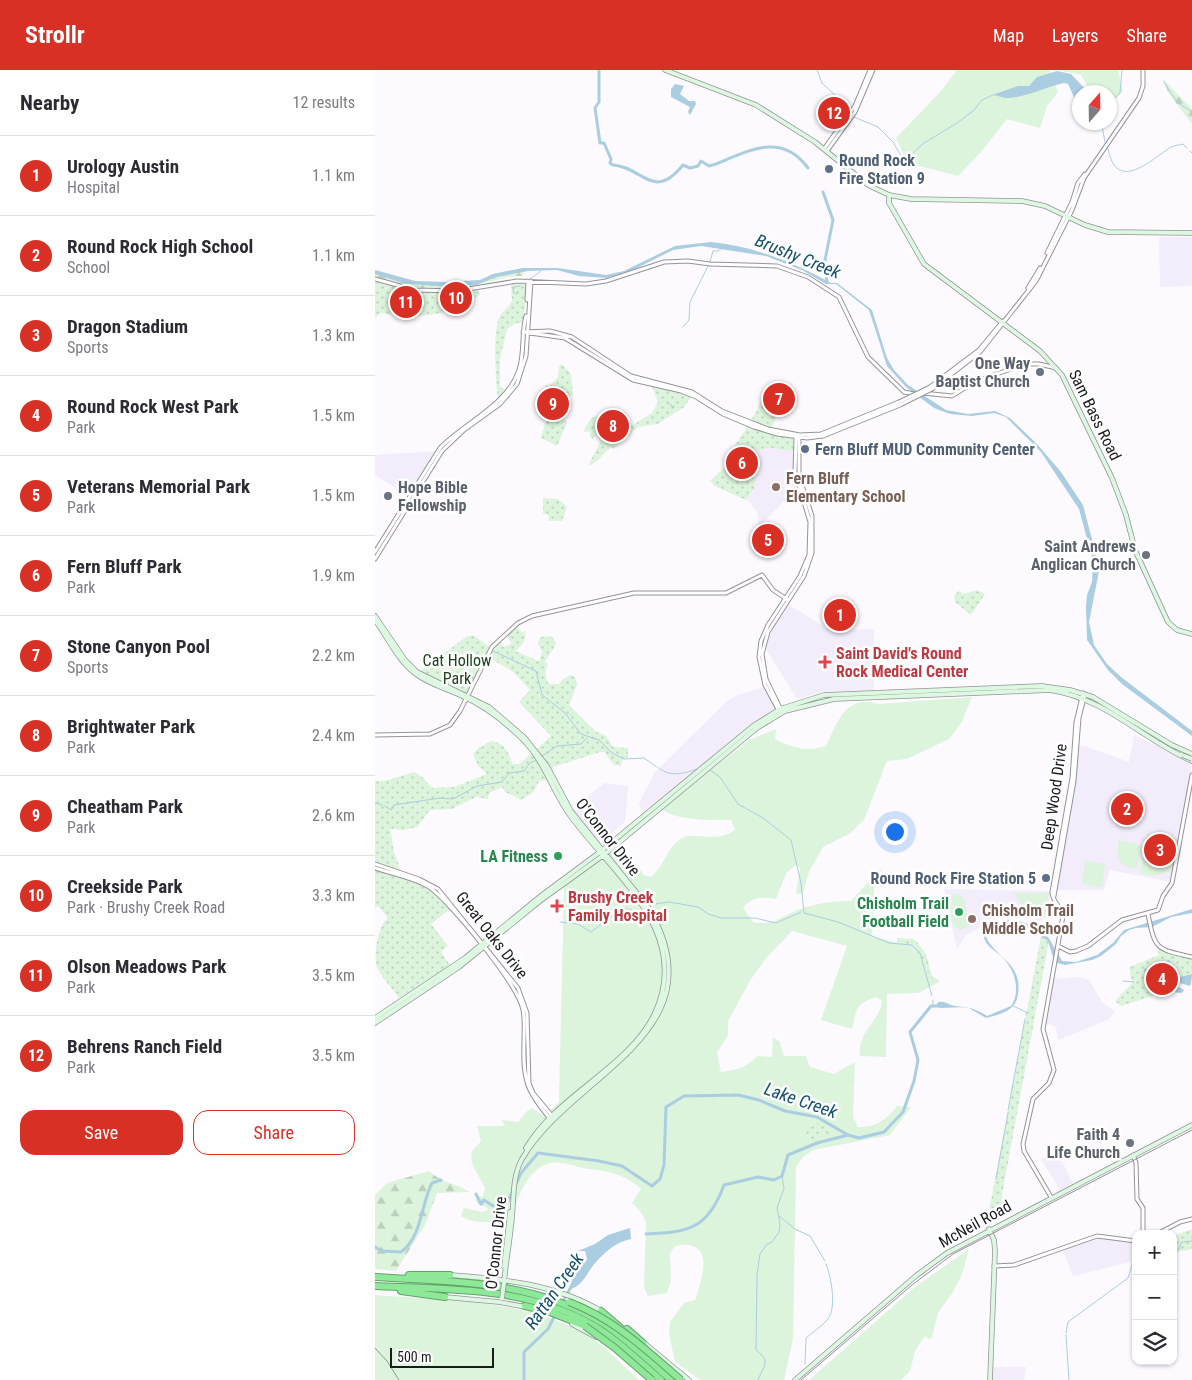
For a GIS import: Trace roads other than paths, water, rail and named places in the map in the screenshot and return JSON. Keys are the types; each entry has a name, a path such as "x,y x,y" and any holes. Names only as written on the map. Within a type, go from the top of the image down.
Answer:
{"highway":[{"path":"375,1276 450,1275"},
{"path":"375,1276 489,1284 526,1290 569,1302 609,1321 625,1331 681,1380"},
{"path":"375,1286 445,1297"},
{"path":"375,1286 487,1292 525,1298 569,1313 610,1332 661,1380"},
{"path":"537,1293 583,1312 671,1380"},
{"path":"525,1298 585,1326 615,1348 650,1380"},
{"path":"523,1306 550,1312 585,1326"},
{"path":"601,1311 617,1323 676,1380"},
{"path":"627,1329 685,1380"},
{"path":"602,1341 632,1358 657,1380"}],"main road":[{"path":"665,70 751,103 826,150 858,178 889,195 911,199 1022,200 1045,206 1089,226 1114,233 1192,234"},
{"name":"Sam Bass Road","path":"889,195 889,203 924,264 1040,350 1057,368 1074,398 1112,478 1126,514 1135,550 1168,622 1177,630 1192,634"},
{"name":"O'Connor Drive","path":"375,616 405,660 417,672 467,696 500,715 529,742 547,766 565,803 582,828 590,835 637,897 653,922 663,952 662,992 655,1014 641,1036 551,1118 528,1147 516,1174 501,1300"},
{"name":"O'Connor Drive","path":"375,620 400,658 415,674 431,684 467,696 499,718 528,745 547,771 569,814 603,853"},
{"path":"859,695 878,697 1031,686 1054,687 1111,707 1167,749 1187,759 1191,757"},
{"path":"1008,690 1031,686"},
{"path":"1035,689 1036,687 1054,687"},
{"path":"688,785 692,778 753,726 780,711 816,702 859,695 943,690 1035,689 1054,690 1083,696"},
{"path":"916,694 943,690"},
{"path":"878,697 901,694 907,691"},
{"path":"375,1018 428,986 483,946 548,893 603,853 780,711"},
{"path":"1140,729 1182,754 1191,757"},
{"path":"1140,729 1191,757"},
{"path":"695,779 721,752"},
{"path":"375,1023 483,946 540,901 551,888 603,853 708,764"},
{"name":"McNeil Road","path":"795,1380 927,1267 947,1253 988,1230 1134,1157 1192,1125"},
{"name":"O'Connor Drive","path":"503,1281 512,1205"},
{"path":"988,1230 994,1245 990,1380"},
{"path":"505,1271 512,1280"},
{"path":"450,1275 528,1283 573,1297 601,1311"},
{"path":"445,1297 501,1300 556,1317 602,1341 650,1380"},
{"path":"617,1323 627,1329 689,1380"}],"street":[{"path":"826,150 854,111 872,70"},
{"path":"526,332 552,334 565,338 633,380 681,391 696,397 723,414 754,427 798,436 827,432 900,404 931,390 979,350 1003,322 1033,281 1067,216 1078,182 1135,106 1143,86 1143,70"},
{"path":"375,279 420,290 456,290 504,282 530,281 586,284 606,282 664,262 688,261 781,267 814,280 841,300 865,353 881,372 904,392 911,394 931,390 952,396 976,381 1026,364 1039,364 1057,368"},
{"path":"375,559 442,451 464,430 501,404 514,384 521,363 527,326 530,281"},
{"path":"526,332 530,281"},
{"path":"527,326 531,330 557,332 572,337 636,378 692,392 738,418 768,429 798,436"},
{"path":"526,332 539,331"},
{"path":"375,552 440,448 501,398 514,384"},
{"path":"780,711 764,674 762,654 768,632 803,572 809,551 809,516 795,472 798,436"},
{"path":"375,735 437,732 455,720 495,644 518,623 532,616 633,592 726,592 762,575 769,586 787,599"},
{"name":"Deep Wood Drive","path":"1051,1198 1024,1151 1023,1144 1033,1099 1049,1083 1054,1070 1043,1031 1063,916 1052,898 1052,892 1071,783 1076,722 1083,696"},
{"path":"1058,946 1070,952 1076,951 1088,946 1122,920 1148,914 1159,908 1163,896 1172,885 1192,775"},
{"name":"Great Oaks Drive","path":"375,866 421,883 435,892 498,964 515,990 522,1006 525,1082 533,1098 551,1118"},
{"path":"1148,914 1153,940 1161,949 1192,957"},
{"path":"1134,1157 1137,1199 1143,1208 1143,1230"},
{"path":"1165,1230 1180,1222 1192,1219"},
{"path":"994,1266 1014,1266 1097,1236 1132,1240"}],"water":[{"path":"1057,71 1071,74 1081,85 1072,85 1072,93 1068,84 1064,83 1015,97 1005,98 992,95 1018,86 1029,86 1037,77"},
{"path":"675,84 684,86 680,94 689,101 695,101 696,104 690,115 688,112 690,107 671,97 671,89"},
{"path":"711,242 742,247 773,256 831,283 837,283 872,310 887,358 894,370 908,385 946,410 968,414 995,411 1010,418 1037,444 1061,472 1083,505 1099,571 1089,622 1094,645 1107,664 1121,677 1192,731 1192,736 1122,684 1108,670 1087,640 1086,607 1087,595 1092,582 1093,561 1079,509 1041,452 1006,417 994,413 972,416 950,414 934,408 906,387 887,366 869,310 836,284 826,284 802,270 766,256 701,246 673,250 635,269 606,278 579,276 557,270 528,271 496,277 476,285 434,286 403,283 375,274 375,270 415,281 445,282 480,280 493,274 523,268 558,268 606,275 624,271 675,246"},
{"path":"1192,909 1192,913 1171,917 1152,927 1129,930 1121,936 1116,944 1101,956 1092,960 1065,965 1057,963 1048,941 1021,923 1006,922 985,934 986,931 1006,920 1016,920 1028,924 1047,935 1062,961 1076,962 1097,955 1113,943 1124,930"},
{"path":"985,934 1000,955 987,944 984,938"},
{"path":"1005,960 1016,974 1018,983 1017,1000 1007,1011 986,1018 968,1008 987,1016 1011,1006 1016,993 1016,986 1013,972"},
{"path":"1169,960 1176,975 1180,977 1192,974 1190,986 1180,983 1177,986 1184,990 1182,993 1165,991 1164,987 1171,984 1150,980 1144,971 1145,968 1150,970"},
{"path":"938,1002 945,1002 964,1007 940,1008 936,1006"},
{"path":"630,1228 631,1239 621,1242 608,1251 596,1262 578,1285 568,1290 574,1276 587,1259 585,1251 578,1251 595,1244 608,1235"}],"waterway":[{"path":"599,70 599,102 595,108 600,143 604,143 611,159 610,163 613,165 623,167 656,182 664,181 673,176 683,165 690,168 698,166 701,161 709,166 753,150 776,147 787,150 798,157 808,168"},
{"path":"817,70 822,83 837,97 843,108 849,113"},
{"path":"1117,96 1120,93 1122,70"},
{"path":"1164,82 1177,102 1192,112"},
{"path":"854,117 878,127 893,142 904,161 924,143 957,123 973,111 982,100 993,95"},
{"path":"1103,130 1105,142"},
{"path":"1108,148 1112,162 1119,169 1126,172 1145,165 1173,146 1183,144 1187,148"},
{"name":"Brushy Creek","path":"823,192 833,220 825,260 827,282"},
{"path":"710,262 713,251 718,251 724,247"},
{"path":"683,327 689,320 690,302 708,266"},
{"path":"530,279 541,271"},
{"path":"516,294 513,292 514,287 520,286"},
{"path":"669,404 674,407"},
{"path":"493,651 536,671 542,695 565,713 581,734 599,740 612,753 624,759 644,758 657,767"},
{"path":"542,756 557,746 581,744 587,738"},
{"path":"385,806 391,810 394,805 440,798 453,799 477,786 502,782 509,773 524,771 530,763 537,760"},
{"path":"659,768 673,774 698,769"},
{"path":"710,770 720,777 738,804 763,818 791,840 801,883 804,913 838,922 889,943 912,945 920,953 932,996"},
{"path":"375,803 382,805"},
{"path":"649,905 669,902 698,907 708,914 721,918 755,918 776,923 801,912"},
{"path":"560,922 578,924 591,932 623,908 635,911 642,910"},
{"path":"1123,981 1134,982"},
{"name":"Lake Creek","path":"933,1000 933,1006"},
{"name":"Lake Creek","path":"476,1194 481,1204 484,1200 493,1206 508,1201 521,1173 538,1153 622,1166 652,1186 660,1179 664,1165 666,1107 684,1096 738,1095 759,1100 785,1111 817,1117 848,1135 859,1138 884,1132 903,1112 914,1081 918,1060 910,1032 931,1006 939,1006"},
{"path":"1013,1006 1026,1012 1026,1015"},
{"path":"1008,1110 1025,1019"},
{"path":"996,1179 1008,1113"},
{"name":"Rattan Creek","path":"646,1234 674,1232 695,1225 711,1211 724,1185 758,1177 774,1180 782,1176 788,1155 817,1143 848,1135"},
{"path":"758,1380 765,1361 756,1350 757,1275 760,1254 779,1232 780,1224 777,1208 784,1188 782,1176"},
{"name":"Lake Creek","path":"375,1247 382,1251 401,1252 408,1246 417,1229 428,1191 432,1183 441,1180"},
{"path":"779,1216 795,1229 810,1236 825,1261"},
{"path":"1177,1250 1182,1242 1192,1241"},
{"path":"805,1364 806,1338 820,1327 831,1314 833,1299 830,1276 826,1264"},
{"path":"1066,1333 1068,1322 1128,1278 1132,1265"},
{"name":"Rattan Creek","path":"562,1303 571,1287"},
{"name":"Rattan Creek","path":"524,1380 524,1352 548,1329 555,1315"},
{"path":"1066,1335 1069,1380"}],"railway":[{"path":"801,1380 912,1285 953,1254 1192,1130"},
{"path":"375,1348 387,1361 399,1380"}],"place":[{"name":"Behrens Ranch Field","path":"834,113"},
{"name":"Round Rock Fire Station 9","path":"829,169"},
{"name":"Creekside Park","path":"456,298"},
{"name":"Olson Meadows Park","path":"406,302"},
{"name":"One Way Baptist Church","path":"1040,372"},
{"name":"Stone Canyon Pool","path":"779,399"},
{"name":"Cheatham Park","path":"553,404"},
{"name":"Brightwater Park","path":"613,426"},
{"name":"Fern Bluff MUD Community Center","path":"805,449"},
{"name":"Fern Bluff Park","path":"742,463"},
{"name":"Fern Bluff Elementary School","path":"776,487"},
{"name":"Hope Bible Fellowship","path":"388,496"},
{"name":"Veterans Memorial Park","path":"768,540"},
{"name":"Saint Andrews Anglican Church","path":"1146,555"},
{"name":"Urology Austin","path":"840,615"},
{"name":"Saint David's Round Rock Medical Center","path":"825,662"},
{"name":"Round Rock High School","path":"1127,809"},
{"name":"Dragon Stadium","path":"1160,850"},
{"name":"LA Fitness","path":"558,856"},
{"name":"Round Rock Fire Station 5","path":"1046,878"},
{"name":"Brushy Creek Family Hospital","path":"557,906"},
{"name":"Chisholm Trail Football Field","path":"959,912"},
{"name":"Chisholm Trail Middle School","path":"972,919"},
{"name":"Round Rock West Park","path":"1162,979"},
{"name":"Faith 4 Life Church","path":"1130,1143"}],"park label":[{"name":"Cat Hollow Park","path":"457,669"}]}
